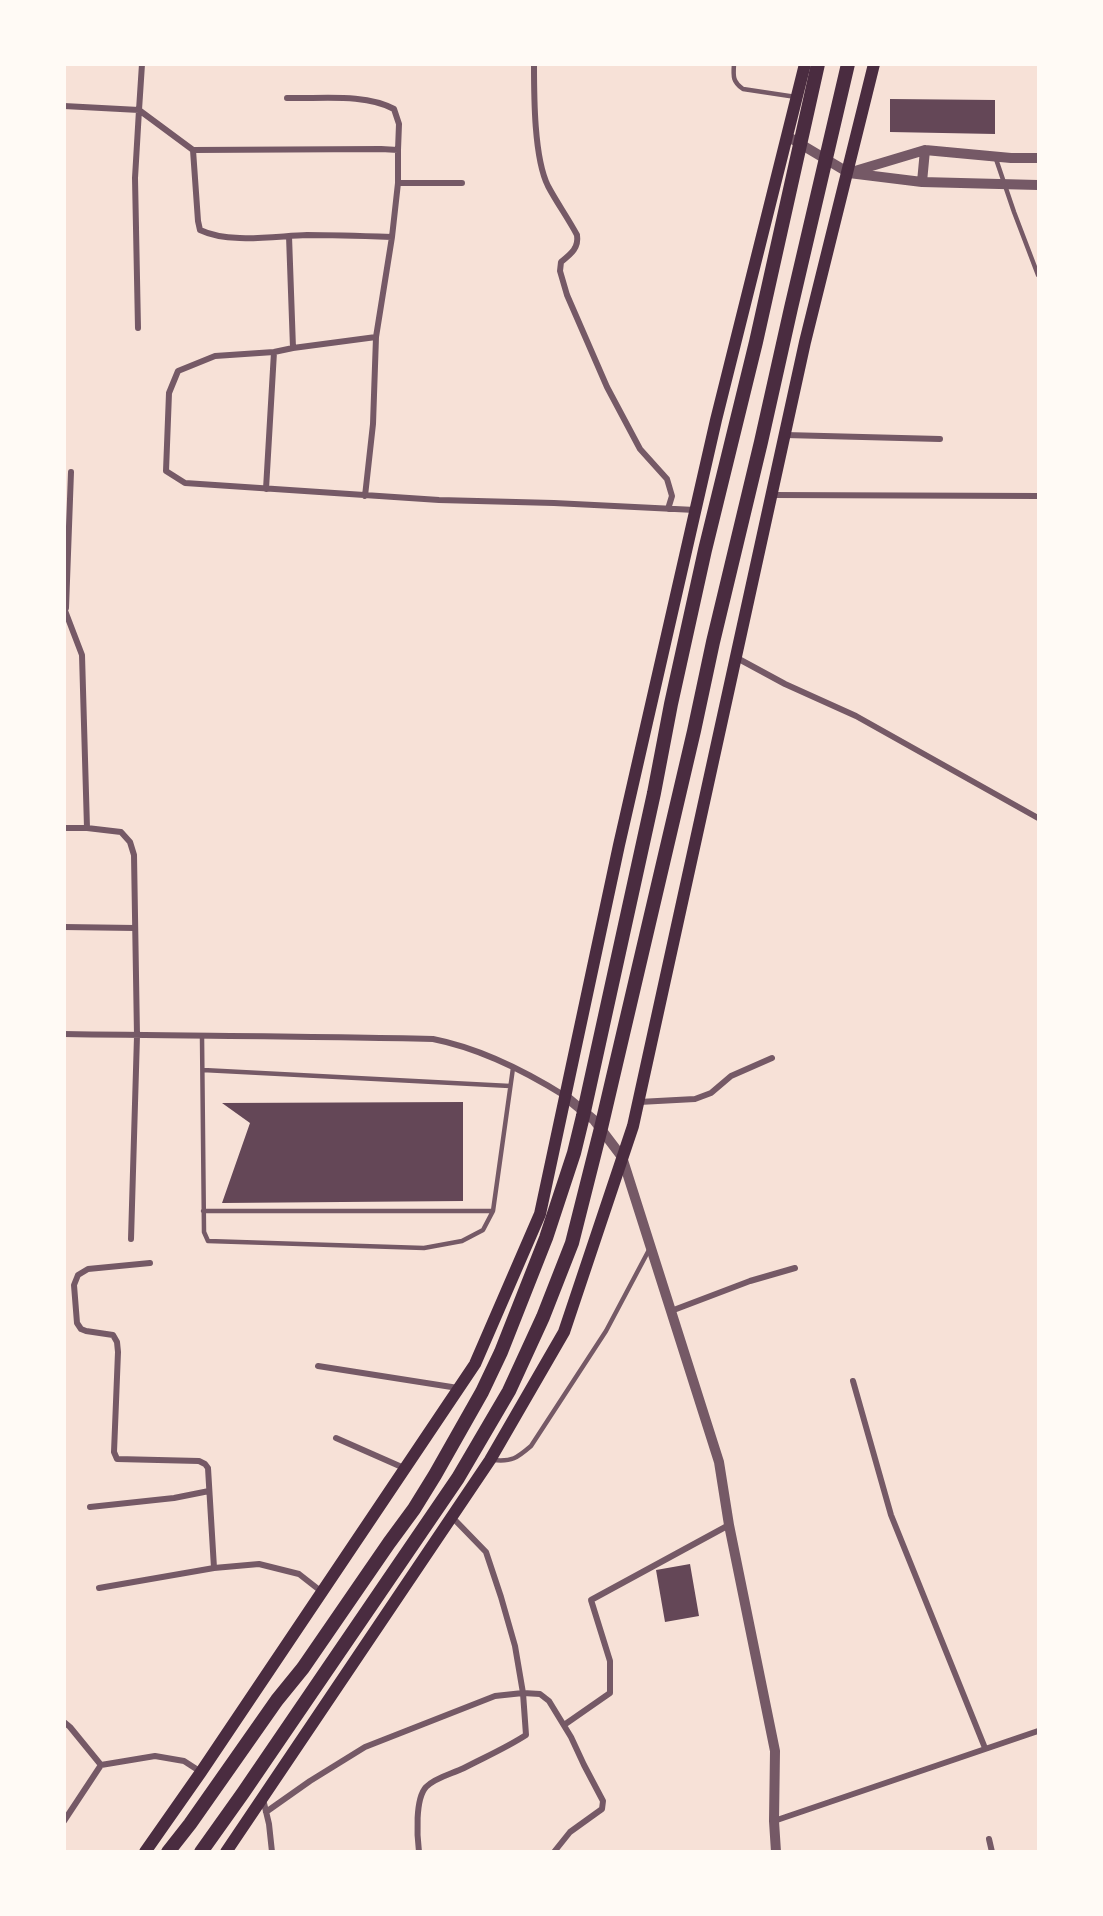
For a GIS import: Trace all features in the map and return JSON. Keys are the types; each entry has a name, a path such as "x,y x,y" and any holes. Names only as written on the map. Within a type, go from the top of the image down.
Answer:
{"highway":[{"path":"168,1851 190,1824 277,1700 303,1668 414,1509 482,1392 501,1352 546,1238 574,1153 587,1097 705,550 756,342 818,64"},
{"path":"201,1851 445,1499 509,1391 543,1317 572,1243 848,64"}],"main road":[{"path":"145,1851 201,1772 475,1364 540,1214 619,845 695,510 805,64"},
{"path":"226,1851 490,1460 564,1332 639,1102 806,342 874,64"}],"street":[{"path":"138,328 135,178 142,64"},
{"path":"534,64 534,107 541,162 547,184 578,240 576,248 561,262 560,271 607,387 640,449 667,479 672,496 668,509"},
{"path":"287,98 366,99 383,103 394,109 399,124 398,183 376,337 373,424 365,496"},
{"path":"64,106 138,110 193,150 398,150"},
{"path":"787,136 849,173 922,182 1038,185"},
{"path":"193,150 200,230 211,236 392,237"},
{"path":"849,173 925,150 996,157 1038,158"},
{"path":"922,182 925,150"},
{"path":"398,183 462,183"},
{"path":"289,236 292,348"},
{"path":"376,337 274,352 215,356 177,371 169,393 166,471 185,483 266,489 365,496 695,510"},
{"path":"266,489 274,352"},
{"path":"785,435 940,440"},
{"path":"71,472 65,608 82,655 87,828"},
{"path":"772,495 1038,496"},
{"path":"737,658 785,684 856,716 1038,818"},
{"path":"64,828 121,832 130,842 134,855 137,1036 131,1239"},
{"path":"64,927 135,928"},
{"path":"64,1034 202,1037 339,1036 433,1040 466,1049 513,1068 565,1096 594,1120 622,1157 719,1462 729,1525 775,1751 772,1851"},
{"path":"639,1102 695,1099 711,1093 731,1076 772,1058"},
{"path":"150,1263 88,1269 78,1275 74,1285 77,1323 81,1329 86,1331 113,1335 117,1342 114,1452 117,1459 200,1461 208,1468 214,1568"},
{"path":"671,1311 750,1281 795,1268"},
{"path":"318,1366 459,1388"},
{"path":"853,1381 891,1515 985,1748"},
{"path":"336,1438 405,1468"},
{"path":"90,1507 174,1498 209,1491"},
{"path":"419,1851 417,1831 425,1788 438,1779 526,1735 523,1693 501,1596 486,1552 452,1516"},
{"path":"564,1725 610,1693 610,1661 591,1600 729,1525"},
{"path":"99,1588 214,1568 259,1563 300,1574 322,1592"},
{"path":"266,1812 365,1747 495,1696 540,1694 549,1701 564,1725 603,1801 602,1809 570,1832 554,1851"},
{"path":"64,1722 101,1764"},
{"path":"774,1821 1038,1731"},
{"path":"64,1821 101,1764 155,1756 184,1761 201,1772"},
{"path":"262,1798 272,1851"},
{"path":"989,1839 992,1851"}],"lane":[{"path":"734,64 733,79 743,89 796,97"},
{"path":"996,157 1038,274"},
{"path":"202,1037 204,1232 208,1241 212,1242 424,1248 462,1241 483,1230 493,1212 513,1068"},
{"path":"203,1070 510,1086"},
{"path":"203,1211 493,1212"},
{"path":"490,1460 508,1461 518,1457 531,1446 606,1330 651,1246"}],"building":[{"path":"890,99 995,100 995,134 890,132"},
{"path":"463,1102 463,1201 222,1203 250,1123 222,1103"},
{"path":"690,1564 699,1616 665,1622 656,1570"}]}
